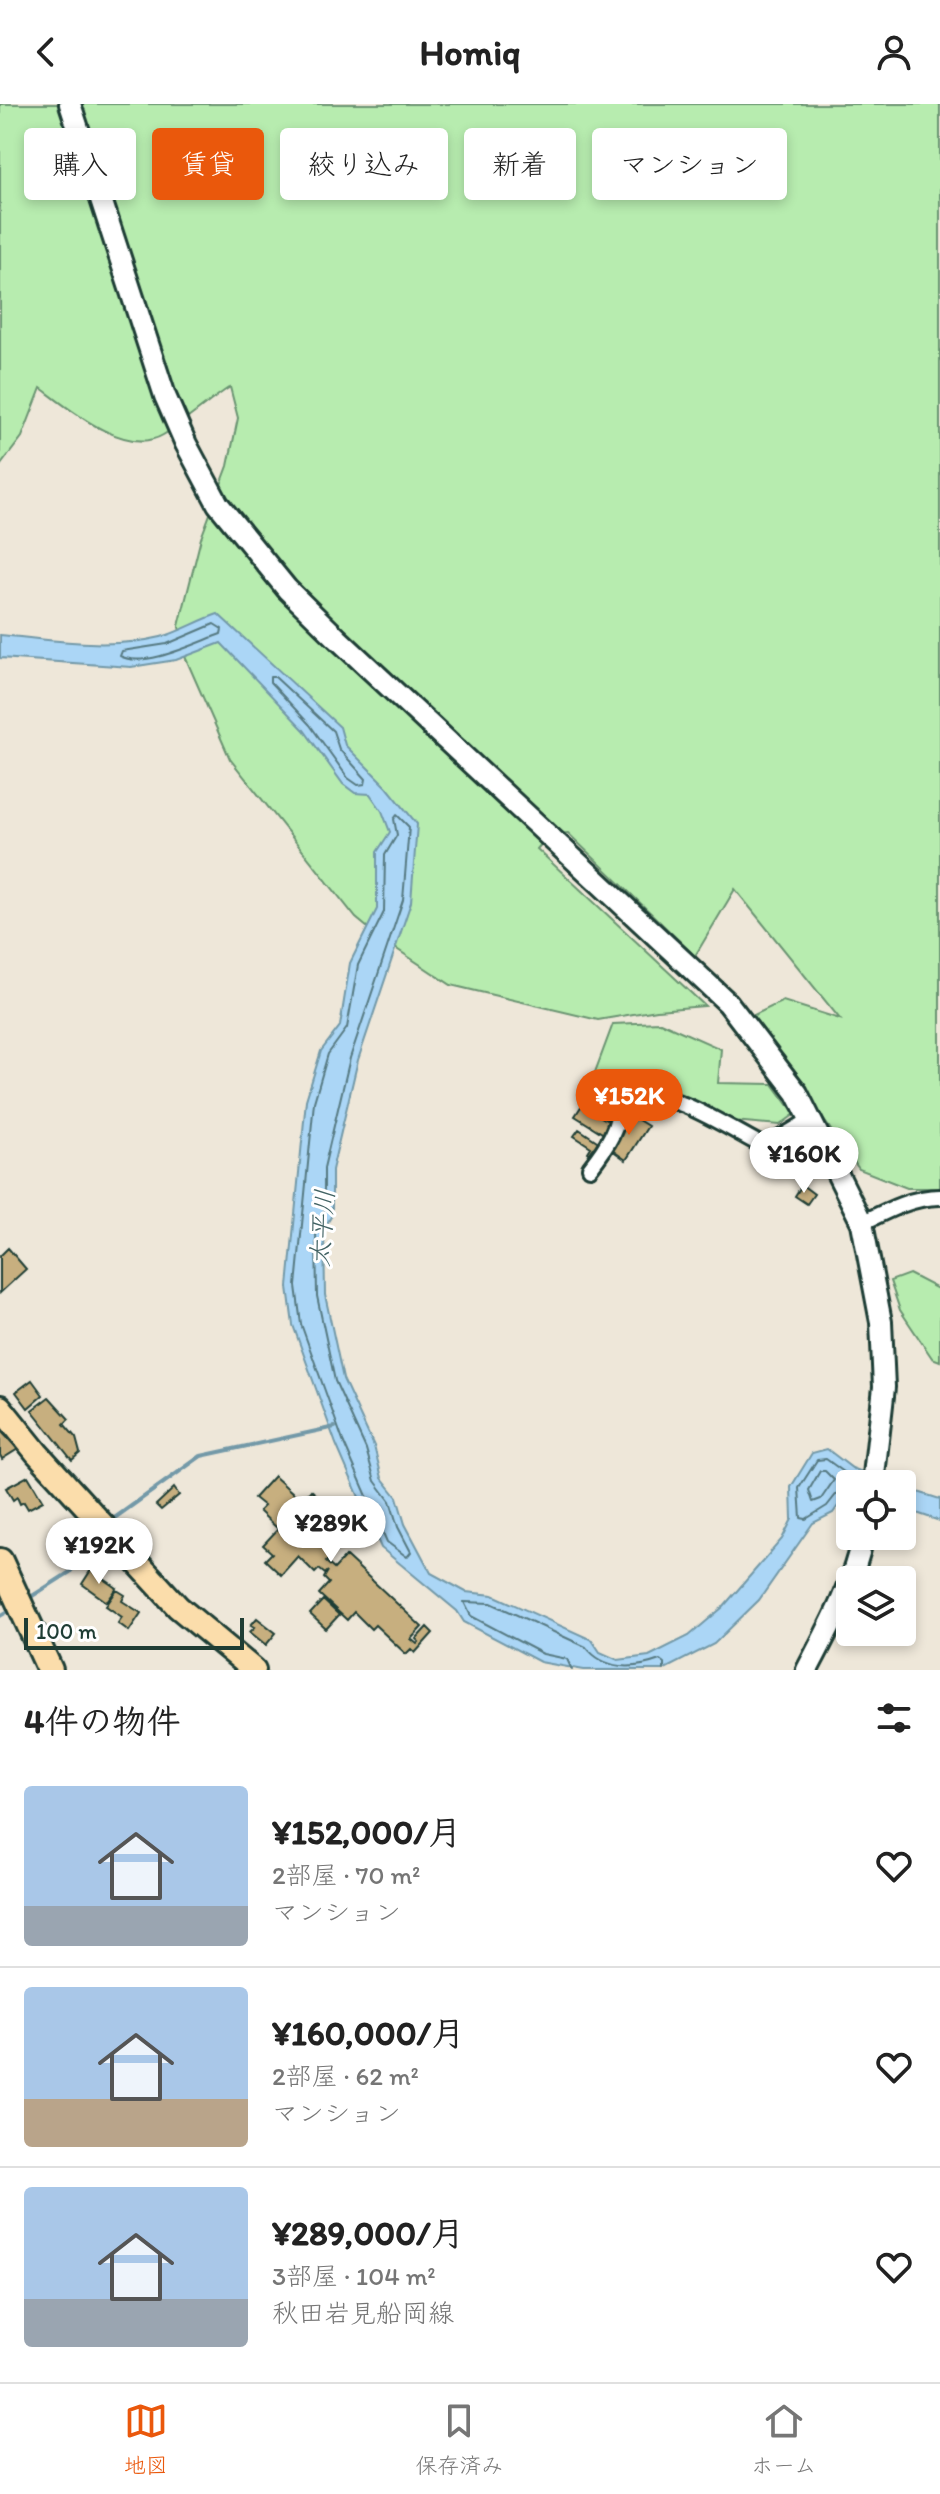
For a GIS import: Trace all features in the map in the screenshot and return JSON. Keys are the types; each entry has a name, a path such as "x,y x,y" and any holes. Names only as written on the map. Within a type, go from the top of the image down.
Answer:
{"highway":[{"path":"0,1561 50,1670"}],"main road":[{"path":"0,1407 37,1453 178,1607 254,1670"}],"street":[{"path":"70,104 165,396 218,504 287,589 338,639 728,1003 797,1093 862,1223 881,1322 884,1387 876,1470"},
{"path":"590,1168 607,1147 619,1124 621,1099 629,1092 649,1092 686,1106 765,1147 812,1119"},
{"path":"862,1223 895,1207 928,1197 940,1197"},
{"path":"807,1670 827,1633 859,1550"}],"green space":[{"path":"0,104 940,104 940,1188 907,1188 859,1169 750,1017 783,1001 840,1019 735,889 695,956 568,833 549,835 537,849 705,1006 598,1020 451,985 380,938 356,918 230,759 183,652 179,626 201,538 228,466 238,418 230,387 172,430 148,440 132,440 99,428 41,388 22,437 0,466"},
{"path":"660,1022 721,1049 718,1083 773,1084 795,1114 780,1125 733,1121 660,1086 594,1075 613,1024"},
{"path":"909,1274 940,1290 940,1361 932,1358 900,1310 890,1281"}],"water":[{"name":"太平川","path":"218,614 340,727 345,745 387,787 417,824 411,902 358,1060 332,1170 332,1215 324,1229 325,1295 343,1379 374,1446 382,1478 397,1497 405,1524 431,1573 466,1592 493,1595 592,1640 600,1652 618,1660 649,1656 689,1636 723,1607 782,1539 792,1519 791,1487 812,1453 827,1449 857,1470 836,1470 836,1509 813,1523 759,1600 714,1644 663,1670 584,1670 540,1662 464,1622 457,1611 381,1548 336,1444 293,1325 288,1287 306,1100 321,1051 340,1026 350,963 377,909 377,852 390,832 382,811 370,794 355,793 343,784 304,730 221,643 176,660 131,667 0,658 0,635 80,643 121,643 175,632"},
{"path":"916,1491 940,1499 940,1521 916,1513"}],"building":[{"path":"582,1105 606,1120 609,1116 615,1120 607,1136 575,1116"},
{"path":"630,1115 648,1126 626,1160 612,1150"},
{"path":"579,1129 603,1145 595,1157 588,1152 591,1147 574,1136"},
{"path":"802,1185 814,1194 807,1204 795,1196"},
{"path":"8,1248 26,1269 0,1293 0,1256"},
{"path":"32,1380 43,1395 28,1408 16,1392"},
{"path":"49,1397 69,1419 64,1424 76,1438 80,1453 72,1460 32,1410"},
{"path":"0,1430 18,1449 2,1459 0,1455"},
{"path":"28,1476 43,1501 28,1509 24,1502 20,1504 17,1497 13,1500 6,1488"},
{"path":"274,1476 302,1501 311,1490 325,1502 322,1505 332,1515 325,1523 345,1541 326,1562 334,1569 346,1556 422,1627 411,1639 417,1644 416,1639 427,1627 433,1633 415,1653 411,1649 406,1654 375,1625 371,1629 354,1612 347,1620 319,1594 329,1583 324,1578 328,1571 325,1574 319,1569 315,1573 298,1556 281,1575 265,1560 272,1553 263,1545 278,1529 259,1511 264,1506 254,1498"},
{"path":"174,1488 179,1495 161,1510 156,1505"},
{"path":"91,1570 117,1588 107,1602 82,1584"},
{"path":"117,1590 125,1595 122,1601 141,1613 129,1631 118,1623 122,1617 106,1606"},
{"path":"323,1600 339,1615 326,1629 310,1614"},
{"path":"257,1618 276,1633 266,1645 250,1632"}],"waterway":[{"path":"109,1522 201,1456 335,1427"},
{"path":"26,1600 70,1572 99,1530"},
{"path":"0,1616 12,1609"}]}
